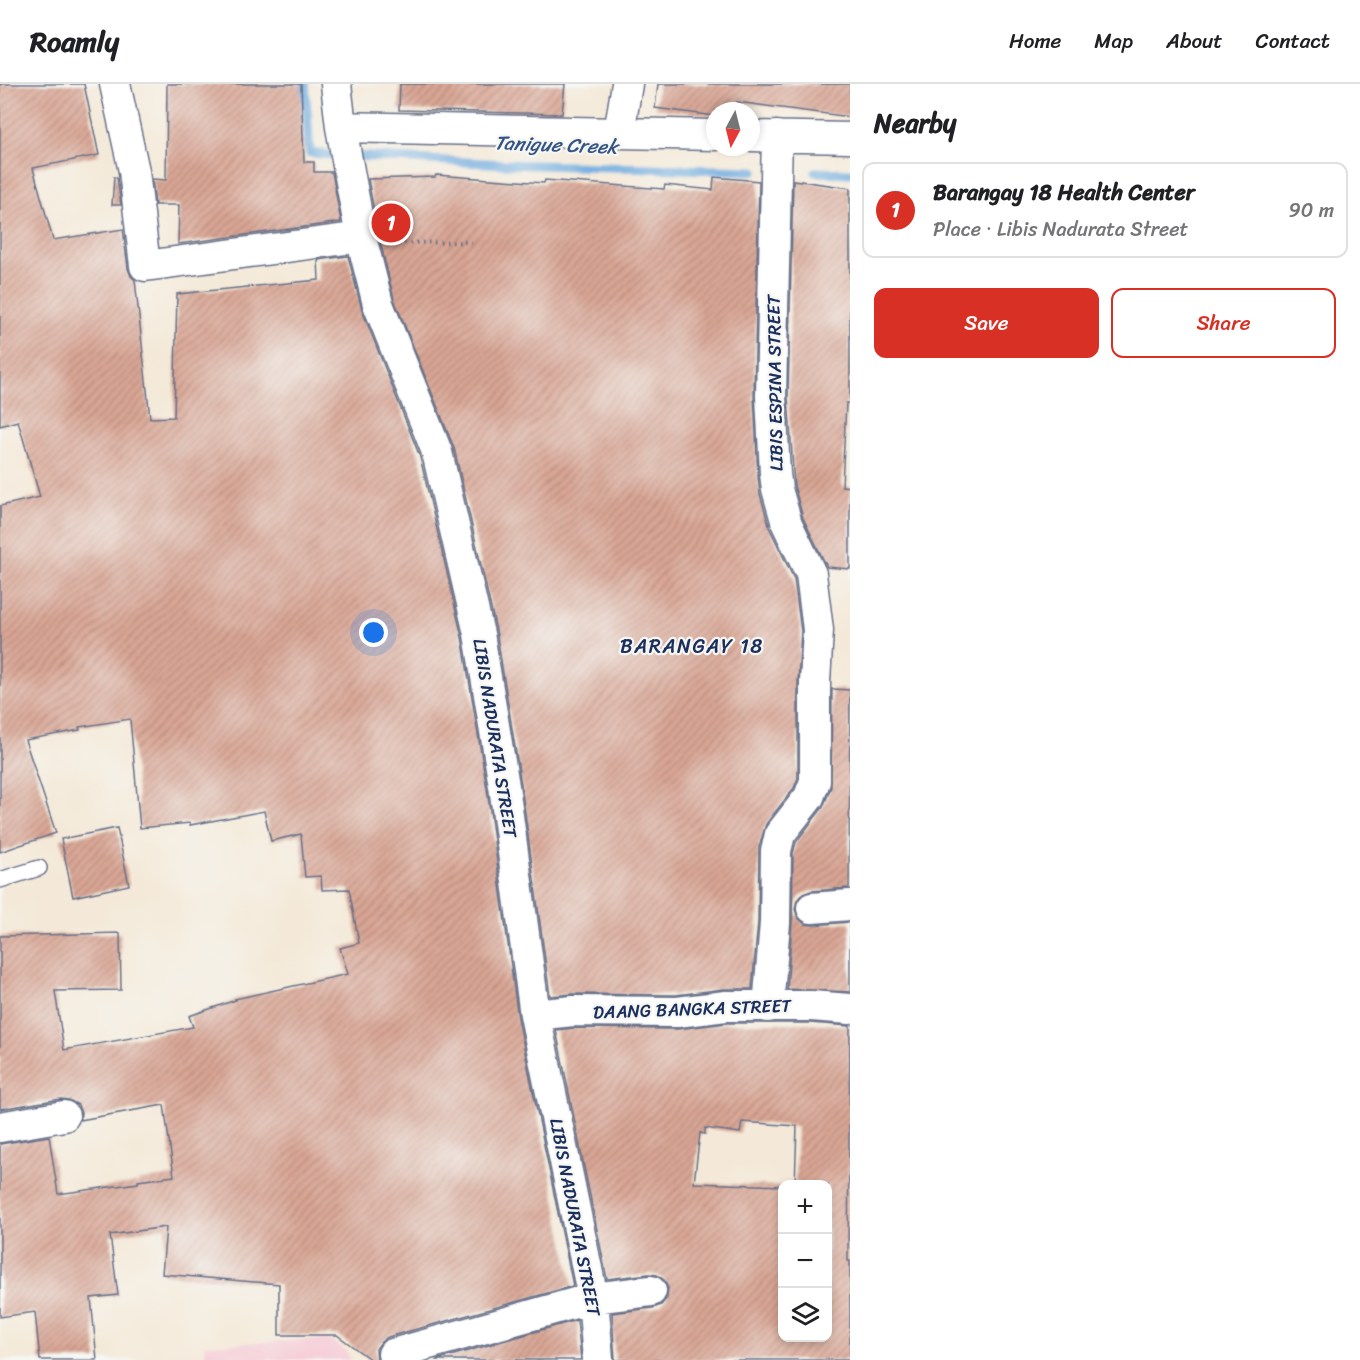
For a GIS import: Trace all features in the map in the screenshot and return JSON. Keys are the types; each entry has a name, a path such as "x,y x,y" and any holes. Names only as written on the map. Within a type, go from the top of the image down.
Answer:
{"street":[{"path":"115,84 134,171 145,266 362,240"},
{"name":"LIBIS NADURATA STREET","path":"336,84 341,127 362,240 378,304 437,452 479,634 504,786 534,1016 593,1298 598,1360"},
{"path":"619,134 627,84"},
{"path":"341,127 706,135"},
{"path":"764,136 850,138"},
{"name":"LIBIS ESPINA STREET","path":"764,136 775,474 787,524 811,574 818,630 815,682 815,781 809,797 780,834 776,851 775,923 768,1007"},
{"path":"812,908 850,905"},
{"name":"DAANG BANGKA STREET","path":"534,1016 573,1011 677,1012 726,1006 811,1006 850,1009"},
{"path":"0,1127 64,1116"},
{"path":"393,1354 593,1298 651,1291"}],"lane":[{"path":"0,880 39,868"}],"path":[{"path":"362,240 472,242"}],"shaded area":[{"path":"328,1339 345,1350 352,1360 206,1360 204,1345"}],"building":[{"path":"0,84 84,84 99,155 33,168 53,240 123,229 128,268 135,280 150,418 174,417 177,294 319,280 318,260 348,256 362,310 420,457 462,637 487,789 518,1018 573,1286 388,1337 376,1349 377,1360 371,1360 337,1335 279,1335 279,1284 162,1274 166,1227 110,1235 118,1295 91,1298 97,1360 40,1360 35,1312 0,1317 0,1144 49,1136 58,1194 174,1176 164,1105 80,1120 81,1113 78,1105 69,1100 61,1099 0,1109 0,936 120,933 121,990 55,991 64,1050 193,1027 189,1016 235,999 348,974 340,948 359,943 349,889 322,890 321,876 305,877 301,834 271,841 264,811 190,825 190,823 140,828 130,719 79,727 80,730 25,740 56,833 0,852 0,506 40,497 18,421 0,426"},
{"path":"167,84 301,84 304,162 314,162 314,172 332,172 341,222 178,244 179,205 155,205 152,179 166,180"},
{"path":"400,84 565,84 562,114 399,110"},
{"path":"658,84 850,84 850,117 760,105 760,102 706,102 706,115 655,108"},
{"path":"436,175 664,189 665,185 713,190 714,177 759,181 754,396 758,476 760,494 770,529 794,579 801,631 798,682 798,778 794,788 766,824 759,847 758,922 752,989 724,989 676,995 573,994 550,996 521,784 496,630 454,448 394,299 368,179 435,177"},
{"path":"114,177 117,178 121,205 112,205"},
{"path":"793,180 850,188 850,403 846,403 842,486 850,487 850,569 827,567 803,518 794,485 788,396"},
{"path":"832,689 850,690 849,888 811,891 803,894 797,900 795,909 798,918 805,924 850,922 850,992 787,989 792,923 793,853 796,842 823,807 831,787"},
{"path":"117,828 129,885 73,897 61,839"},
{"path":"727,1023 810,1023 850,1026 848,1261 850,1261 850,1360 615,1360 612,1313 661,1305 667,1298 668,1288 664,1280 657,1275 607,1279 556,1030 574,1028 677,1029"},
{"path":"577,1320 581,1360 436,1360"}],"waterway":[{"path":"305,84 310,153 334,155"},
{"name":"Tanigue Creek","path":"356,156 503,164 754,171"},
{"name":"Tanigue Creek","path":"815,172 850,173"}],"place":[{"name":"Barangay 18 Health Center","path":"391,223"}],"district":[{"name":"BARANGAY 18","path":"692,646"}]}
